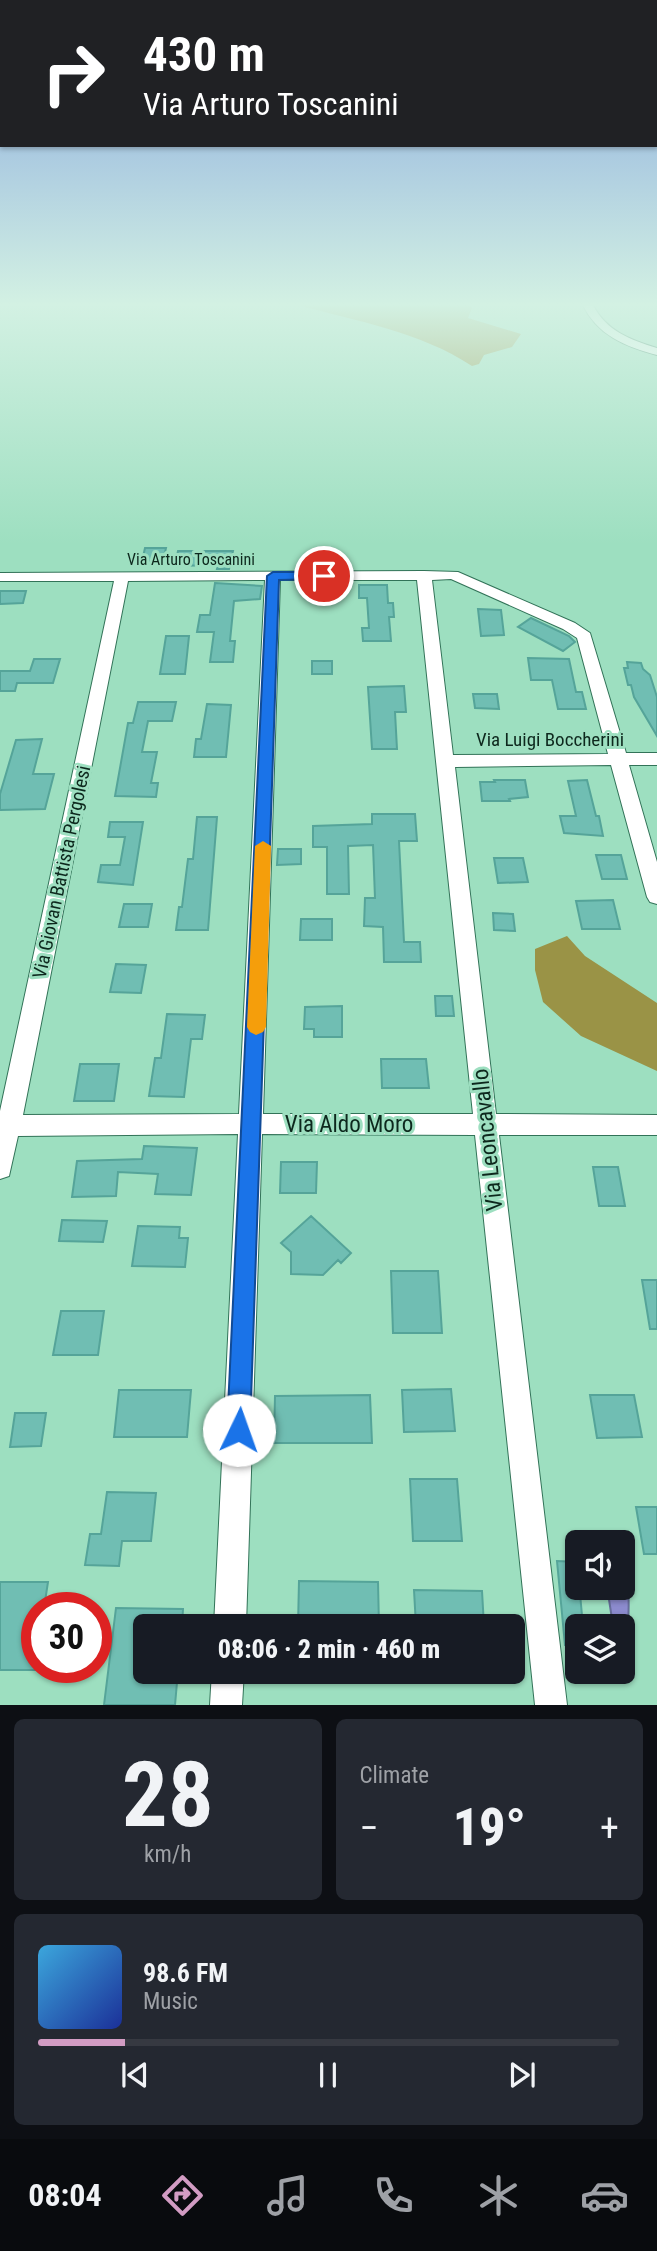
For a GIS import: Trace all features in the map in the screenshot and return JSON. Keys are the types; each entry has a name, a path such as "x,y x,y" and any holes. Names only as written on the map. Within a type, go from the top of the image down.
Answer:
{"street":[{"name":"Via Leoncavallo","path":"424,575 551,1705"},
{"name":"Via Giovan Battista Pergolesi","path":"0,1168 4,1126 122,576"},
{"path":"231,1614 253,1124 273,576"},
{"name":"Via Arturo Toscanini","path":"0,577 460,577 582,633 657,897"},
{"name":"Via Luigi Boccherini","path":"444,761 657,759"},
{"name":"Via Aldo Moro","path":"4,1126 657,1125"},
{"path":"226,1705 227,1684"}],"shaded area":[{"path":"567,936 585,956 657,1003 657,1071 581,1036 543,1002 535,970 535,949"}],"water":[{"path":"609,1600 628,1600 629,1614 611,1614"}],"building":[{"path":"145,548 166,548 163,561 142,561"},
{"path":"178,551 233,551 229,569 217,569 218,565 175,566"},
{"path":"215,583 262,586 260,599 234,601 230,641 235,641 233,662 210,662 214,632 197,632 200,615 210,615"},
{"path":"359,585 387,585 388,603 393,603 394,617 389,617 391,641 363,641 362,628 369,628 367,598 359,598"},
{"path":"0,591 26,591 23,603 0,604"},
{"path":"478,609 501,610 504,635 481,636"},
{"path":"531,618 569,636 575,642 563,651 518,627"},
{"path":"166,636 189,636 185,674 160,674"},
{"path":"528,658 569,659 576,692 582,692 586,709 558,709 552,680 531,680"},
{"path":"34,659 60,659 53,683 17,683 15,691 0,691 0,671 30,671"},
{"path":"312,661 332,661 332,674 312,674"},
{"path":"627,662 641,663 650,675 657,697 657,736 634,697 631,685 628,685 624,668 628,668"},
{"path":"404,686 406,712 395,712 397,749 372,749 368,687"},
{"path":"473,694 497,694 499,709 475,708"},
{"path":"138,702 176,702 172,721 148,721 142,752 157,752 151,783 158,783 156,797 115,796 128,723 133,723"},
{"path":"207,704 231,705 226,757 194,757 196,739 201,739"},
{"path":"42,739 33,774 54,774 45,809 0,810 0,794 16,740"},
{"path":"494,780 525,780 528,797 509,799 510,801 482,801 480,782 495,782"},
{"path":"587,780 603,836 564,833 560,816 576,816 568,781"},
{"path":"372,814 415,814 417,841 399,841 404,942 420,942 421,962 384,962 383,927 364,926 365,898 375,898 373,845 348,846 349,894 327,894 327,847 313,847 313,826 372,824"},
{"path":"197,817 217,817 208,930 176,930 188,859 193,859"},
{"path":"110,822 143,822 133,885 98,882 101,865 120,865 125,837 108,837"},
{"path":"278,849 301,849 301,864 277,865"},
{"path":"596,855 621,855 627,879 602,879"},
{"path":"494,858 523,858 528,882 498,883"},
{"path":"613,900 620,929 582,929 576,901"},
{"path":"124,904 152,904 148,927 119,927"},
{"path":"493,913 513,914 515,931 494,930"},
{"path":"301,919 332,919 332,940 300,940"},
{"path":"116,964 146,965 141,993 110,992"},
{"path":"435,996 452,996 454,1016 436,1016"},
{"path":"342,1006 342,1037 314,1037 314,1029 304,1029 305,1007"},
{"path":"167,1014 205,1015 202,1039 191,1039 184,1097 149,1096 155,1058 161,1058"},
{"path":"381,1059 426,1059 429,1088 382,1088"},
{"path":"80,1064 119,1064 114,1101 74,1101"},
{"path":"144,1146 197,1148 191,1195 155,1194 158,1174 118,1172 116,1196 72,1197 77,1161 142,1159"},
{"path":"281,1162 317,1162 316,1193 280,1193"},
{"path":"593,1167 618,1167 625,1206 599,1206"},
{"path":"311,1216 351,1253 341,1263 338,1260 323,1275 291,1274 291,1252 281,1243"},
{"path":"62,1220 107,1221 103,1242 59,1241"},
{"path":"138,1226 180,1227 179,1238 188,1238 185,1267 132,1266"},
{"path":"391,1271 438,1271 442,1333 393,1333"},
{"path":"642,1280 657,1280 657,1329 650,1329"},
{"path":"61,1311 104,1311 98,1355 53,1355"},
{"path":"451,1389 455,1431 404,1432 402,1390"},
{"path":"119,1390 191,1390 187,1437 114,1437"},
{"path":"370,1395 372,1443 274,1443 275,1396"},
{"path":"590,1395 634,1395 642,1437 597,1438"},
{"path":"15,1413 46,1413 41,1446 10,1447"},
{"path":"410,1479 457,1479 462,1541 413,1541"},
{"path":"107,1492 156,1493 151,1541 122,1541 119,1566 85,1565 90,1534 101,1534"},
{"path":"636,1507 657,1507 657,1554 644,1554"},
{"path":"557,1561 565,1561 565,1600 581,1600 582,1614 565,1614 565,1645"},
{"path":"299,1581 378,1582 379,1614 298,1614"},
{"path":"0,1582 48,1582 46,1592 21,1592 21,1670 0,1670"},
{"path":"414,1590 482,1591 483,1614 415,1614"},
{"path":"116,1608 183,1609 183,1614 133,1614 133,1684 177,1684 175,1705 104,1705 107,1683 112,1683 112,1640"}],"slow traffic":[{"path":"256,1027 263,846"}],"route":[{"path":"239,1430 273,576 324,576"}]}
